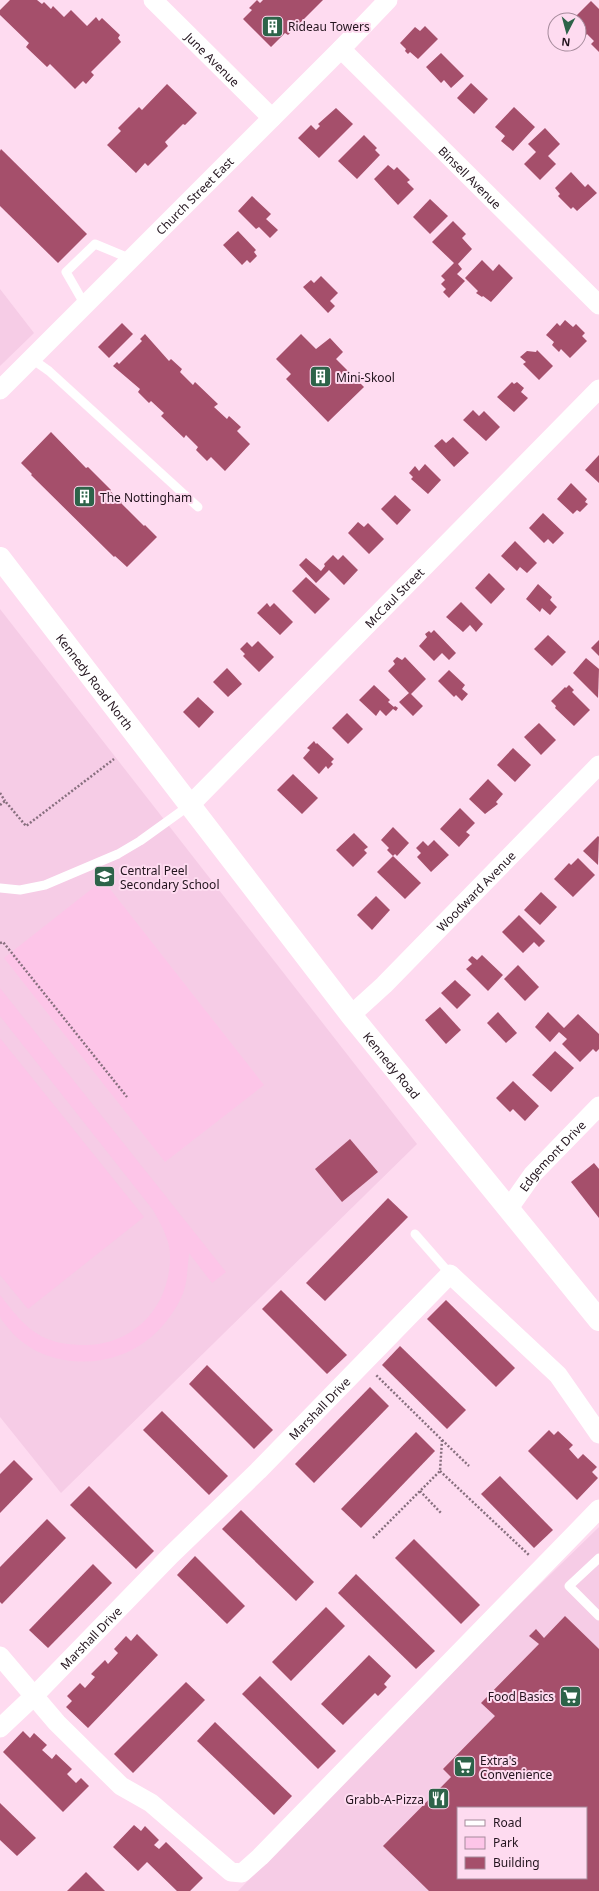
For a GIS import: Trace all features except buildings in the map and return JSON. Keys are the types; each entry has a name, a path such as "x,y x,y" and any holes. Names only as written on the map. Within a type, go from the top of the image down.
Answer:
{"main road":[{"name":"Kennedy Road North","path":"0,558 190,805"},
{"name":"Kennedy Road","path":"190,805 351,1015 599,1320"}],"street":[{"name":"June Avenue","path":"153,0 272,118"},
{"name":"Church Street East","path":"0,390 341,49 388,0"},
{"name":"Binsell Avenue","path":"341,49 483,192 599,305"},
{"name":"McCaul Street","path":"190,805 599,389"},
{"name":"Woodward Avenue","path":"351,1015 384,985 599,765"},
{"name":"Edgemont Drive","path":"509,1208 533,1174 599,1106"},
{"name":"Marshall Drive","path":"0,1728 34,1696 170,1555 258,1471 450,1274"},
{"path":"450,1274 558,1375 599,1434"},
{"path":"0,1656 57,1723 121,1786 151,1804 231,1872 242,1873 599,1509"}],"lane":[{"path":"85,305 66,272 90,248 95,244 131,259"},
{"path":"32,358 49,371 198,507"},
{"path":"0,888 20,890 45,885 118,854 140,841 190,805"},
{"path":"415,1234 450,1274"},
{"path":"599,1558 569,1586 599,1616"}],"path":[{"path":"0,793 26,826 114,759"},
{"path":"0,805 5,801"},
{"path":"0,943 3,942 127,1098"},
{"path":"363,1363 469,1466"},
{"path":"373,1538 440,1471 442,1440"},
{"path":"440,1471 542,1567"},
{"path":"420,1491 440,1513"}],"shaded area":[{"path":"0,289 34,333 0,366"},
{"name":"Central Peel Secondary School","path":"0,609 417,1144 61,1493 0,1417"},
{"path":"599,1527 599,1891 238,1891 482,1641"}],"green space":[{"path":"103,880 264,1085 165,1162 4,958"},
{"path":"0,988 226,1272 212,1283 189,1253 187,1276 183,1293 164,1325 148,1340 120,1355 91,1361 75,1361 46,1355 32,1349 20,1340 2,1321 0,1316 0,1295 29,1328 41,1336 51,1340 68,1344 85,1345 103,1343 120,1338 134,1330 147,1319 157,1305 164,1290 169,1273 170,1249 153,1210 0,1016"},
{"path":"0,1038 144,1217 28,1309 0,1275"}],"place":[{"name":"Rideau Towers","path":"273,26"},
{"name":"Mini-Skool","path":"321,377"},
{"name":"The Nottingham","path":"84,497"},
{"name":"Central Peel Secondary School","path":"104,877"},
{"name":"Food Basics","path":"570,1696"},
{"name":"Extra's Convenience","path":"465,1767"},
{"name":"Grabb-A-Pizza","path":"439,1799"}]}
